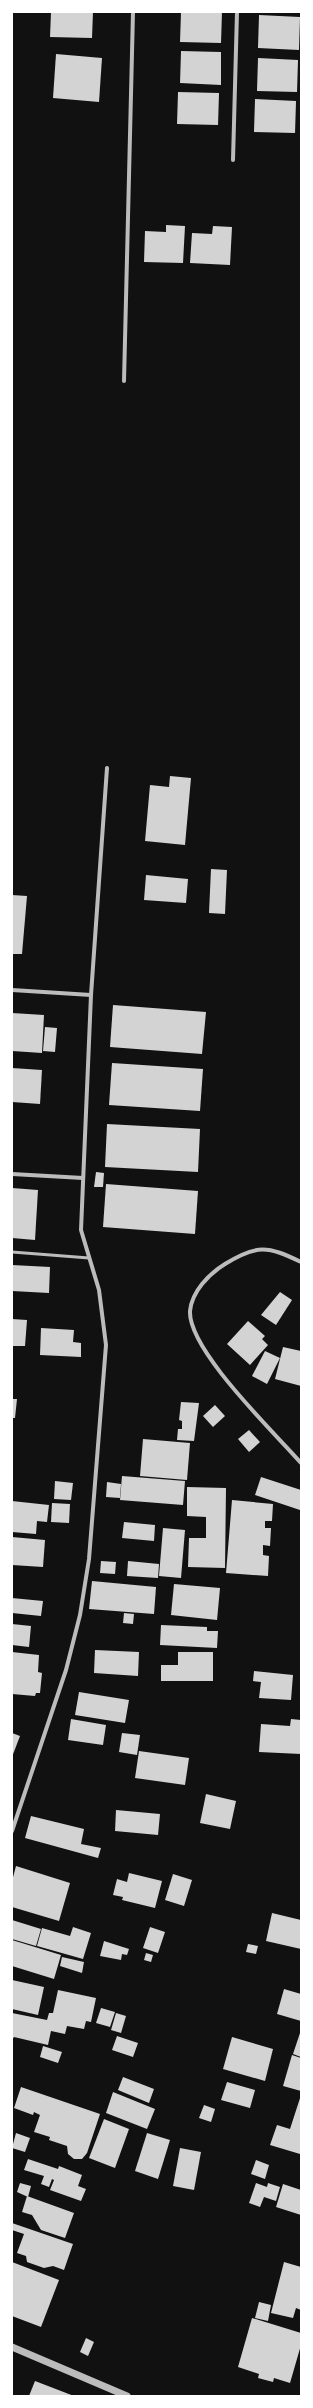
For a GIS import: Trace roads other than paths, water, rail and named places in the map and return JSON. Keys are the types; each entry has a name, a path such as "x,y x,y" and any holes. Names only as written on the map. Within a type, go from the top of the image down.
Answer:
{"street":[{"path":"124,381 133,12"},
{"path":"233,160 237,12"},
{"path":"12,1831 66,1670 80,1615 90,1558 106,1345 98,1290 81,1230 92,994 108,768"},
{"path":"12,990 92,994"},
{"path":"12,1174 83,1178"},
{"path":"301,1262 288,1256 257,1248 241,1254 220,1267 200,1286 193,1298 190,1312 196,1336 211,1361 301,1463"},
{"path":"12,2346 126,2396"}],"lane":[{"path":"12,1252 89,1258"}]}
